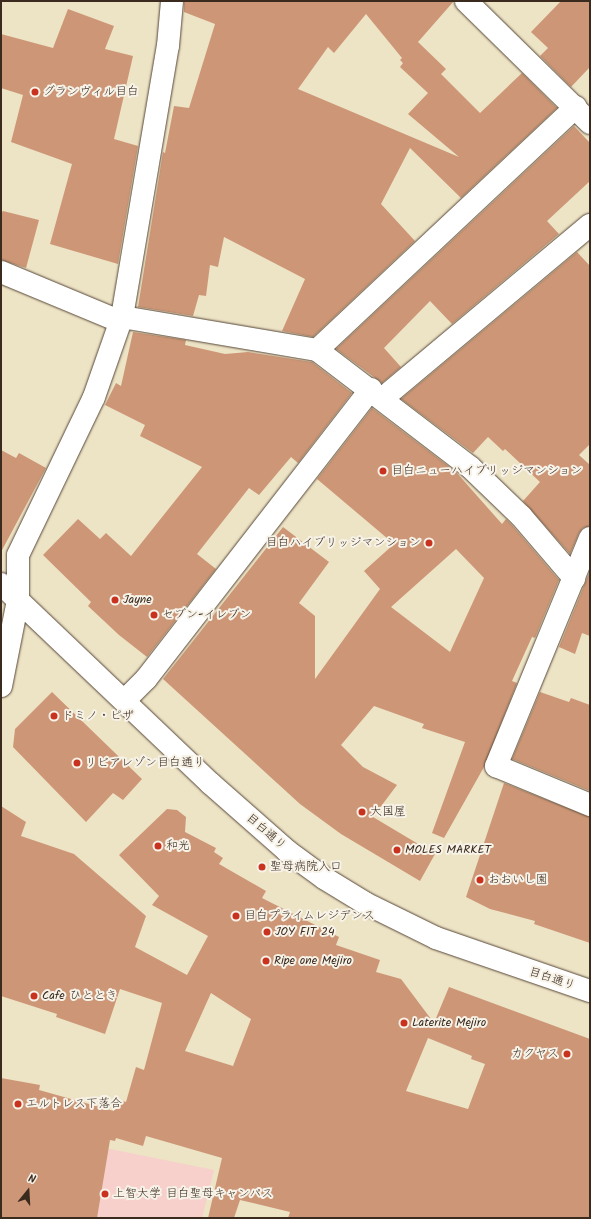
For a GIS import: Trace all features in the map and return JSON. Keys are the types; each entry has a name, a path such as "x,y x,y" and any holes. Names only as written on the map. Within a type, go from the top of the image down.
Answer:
{"street":[{"path":"1,686 18,600 18,555 94,397 121,319 168,46 172,1"},
{"path":"317,350 583,110 466,1"},
{"path":"125,700 146,679 377,394 590,225"},
{"path":"1,272 121,319 317,350 377,394 470,467 521,516 574,578"},
{"path":"590,538 496,766 590,805"},
{"name":"目白通り","path":"1,584 125,700 210,783 287,851 324,878 365,903 436,938 590,991"}],"shaded area":[{"name":"上智大学 目白聖母キャンパス","path":"1,1127 214,1170 202,1218 1,1218"}],"building":[{"path":"184,1 454,1 418,42 446,69 441,74 480,113 522,73 557,108 461,198 410,148 381,204 415,241 313,337 282,331 305,279 224,237 218,267 210,265 206,296 199,295 193,316 138,307 163,152 165,153 174,106 189,108 215,24 184,12","holes":["366,14 402,58 400,60 403,63 400,67 428,93 408,114 459,157 298,89 328,47 334,53"]},
{"path":"561,1 590,1 590,67 571,87 540,56 548,48 531,32"},
{"path":"68,9 114,26 105,49 133,56 114,139 138,146 118,264 50,244 72,164 11,142 23,95 1,88 1,34 53,48"},
{"path":"574,126 590,143 590,181 547,221 559,234 452,324 430,301 384,348 401,367 382,383 336,349"},
{"path":"3,211 39,220 26,268 1,260 1,213"},
{"path":"577,252 590,266 590,444 579,455 590,465 590,526 583,528 579,533 570,554 523,501 540,482 505,449 503,451 488,437 473,453 401,399"},
{"path":"133,332 186,340 185,345 225,354 248,352 312,362 352,393 298,463 291,457 259,495 249,488 197,554 216,569 147,657 119,635 88,606 91,602 43,555 78,519 100,539 106,533 131,556 202,467 140,436 145,425 105,405 116,383 121,386"},
{"path":"372,408 456,472 502,524 506,519 512,525 559,580 535,638 532,637 512,681 517,683 484,767 444,838 432,833 465,742 422,728 424,724 374,706 341,745 363,767 397,785 373,817 435,854 420,881 341,834 300,804 163,679 283,527 329,562 299,603 315,616 315,679 380,589 364,571 394,544 317,479","holes":["456,549 484,578 450,652 391,607"]},
{"path":"1,450 16,458 19,453 46,468 1,552"},
{"path":"590,571 590,636 582,633 575,654 559,647"},
{"name":"リビアレゾン目白通り","path":"52,692 142,779 123,800 113,793 86,822 13,747 15,729"},
{"path":"540,692 569,702 571,698 590,705 590,791 512,759"},
{"path":"504,783 590,817 590,943 534,924 535,921 490,909 466,897"},
{"path":"1,806 26,822 21,836 74,854 146,916 135,947 187,975 208,936 152,905 159,896 119,855 167,809 177,810 186,817 185,832 216,848 214,852 223,858 219,864 266,891 262,898 339,937 336,945 380,960 376,972 401,979 434,1023 449,987 590,1039 590,1218 288,1218 290,1212 240,1200 234,1218 208,1218 222,1158 146,1136 143,1146 116,1138 115,1141 110,1140 97,1218 1,1218 1,1078 40,1085 39,1090 114,1111 117,1099 126,1102 136,1067 144,1070 162,1003 120,989 105,1034 56,1017 57,1014 1,996","holes":["211,993 251,1019 233,1066 185,1051","428,1038 472,1056 471,1059 485,1064 468,1109 406,1091"]}],"place":[{"name":"グランヴィル目白","path":"35,92"},
{"name":"目白ニューハイブリッジマンション","path":"383,471"},
{"name":"目白ハイブリッジマンション","path":"429,543"},
{"name":"Jayne","path":"115,600"},
{"name":"セブン-イレブン","path":"154,615"},
{"name":"ドミノ・ピザ","path":"54,716"},
{"name":"リビアレゾン目白通り","path":"77,763"},
{"name":"大国屋","path":"362,812"},
{"name":"和光","path":"158,846"},
{"name":"MOLES MARKET","path":"397,850"},
{"name":"聖母病院入口","path":"262,867"},
{"name":"おおいし園","path":"480,880"},
{"name":"目白プライムレジデンス","path":"236,916"},
{"name":"JOY FIT 24","path":"267,932"},
{"name":"Ripe one Mejiro","path":"266,961"},
{"name":"Cafe ひととき","path":"34,996"},
{"name":"Laterite Mejiro","path":"404,1023"},
{"name":"カクヤス","path":"567,1054"},
{"name":"エルトレス下落合","path":"18,1104"},
{"name":"上智大学 目白聖母キャンパス","path":"105,1194"}]}
